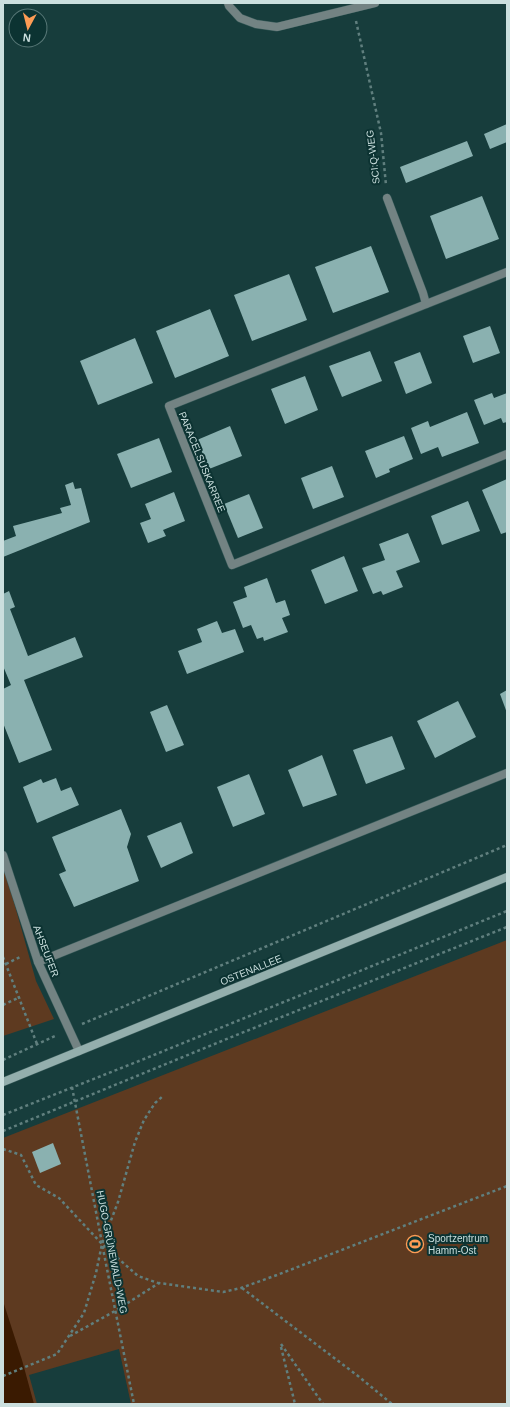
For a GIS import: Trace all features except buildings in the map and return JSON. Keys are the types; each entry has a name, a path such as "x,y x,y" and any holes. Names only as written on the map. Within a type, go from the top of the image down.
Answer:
{"main road":[{"name":"OSTENALLEE","path":"3,1082 507,877"}],"street":[{"path":"228,3 240,18 256,24 277,27 375,3"},
{"path":"387,198 424,293 426,304"},
{"name":"PARACELSUSKARREE","path":"507,272 169,406 232,565 507,454"},
{"path":"38,962 507,773"},
{"name":"AHSEUFER","path":"3,855 38,962 79,1051"}],"path":[{"name":"SCI:Q-WEG","path":"353,8 381,133 387,198"},
{"path":"3,1060 69,1029 507,846"},
{"path":"3,1114 507,911"},
{"path":"3,1131 507,927"},
{"path":"3,957 20,997 37,1044"},
{"path":"3,1005 20,997"},
{"name":"HUGO-GRÜNEWALD-WEG","path":"72,1087 134,1404"},
{"path":"3,1376 57,1354 84,1313 96,1273 102,1244 118,1202 135,1142 144,1120 155,1103 163,1096"},
{"path":"3,1149 21,1155 36,1185 59,1198 102,1244 138,1276 159,1283 223,1292 241,1288 299,1267 507,1186"},
{"path":"70,1336 115,1311 159,1283"},
{"path":"241,1288 358,1376 392,1404"},
{"path":"295,1404 281,1344 323,1404"}],"shaded area":[{"path":"3,863 36,981 54,1019 3,1036"},
{"path":"507,940 507,1404 131,1404 119,1349 29,1375 37,1404 3,1404 3,1138"},
{"path":"3,1301 22,1360 34,1404 3,1404"}],"place":[{"name":"Sportzentrum Hamm-Ost","path":"415,1244"}]}
